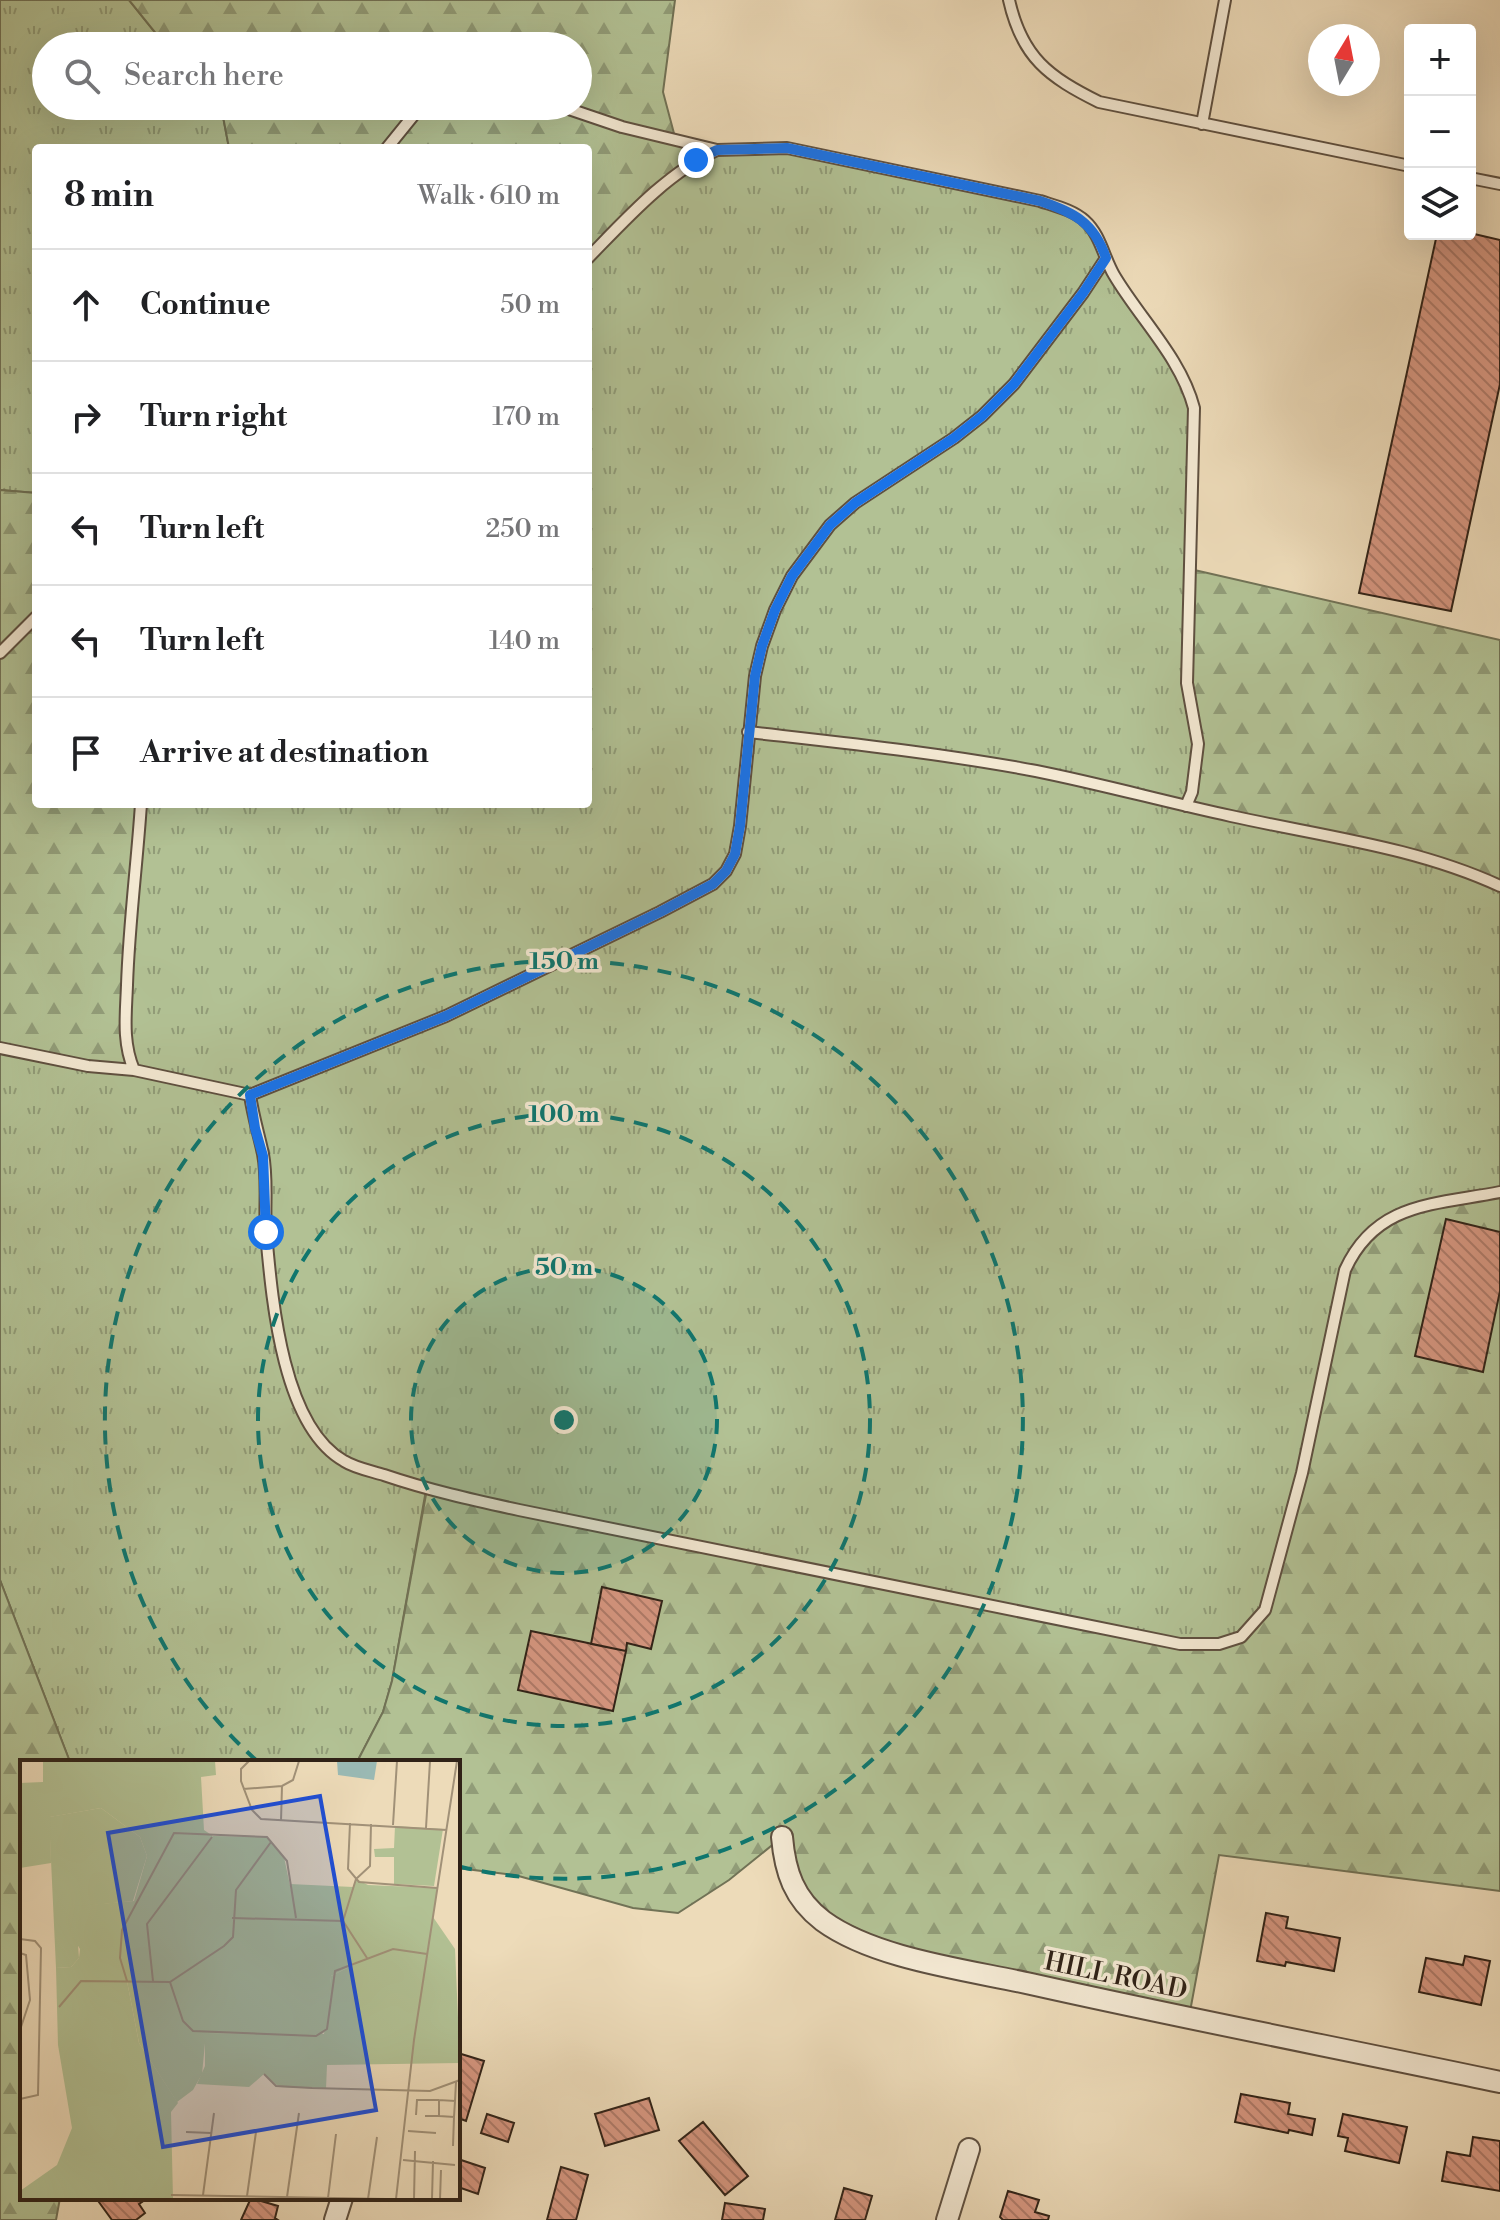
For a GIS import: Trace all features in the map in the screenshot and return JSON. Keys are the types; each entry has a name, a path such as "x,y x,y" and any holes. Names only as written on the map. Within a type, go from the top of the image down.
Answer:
{"street":[{"name":"HILL ROAD","path":"782,1837 785,1866 792,1887 805,1904 822,1920 869,1945 1088,1997 1500,2082"},
{"path":"947,2220 969,2149"},
{"path":"335,2220 341,2200"}],"lane":[{"path":"1009,0 1023,42 1039,64 1067,86 1099,102 1404,165"},
{"path":"1202,124 1225,0"},
{"path":"592,117 717,150 787,148 1040,201 1063,208 1086,222 1113,273 1182,376 1194,408 1187,683 1198,744 1192,792 1186,806"},
{"path":"390,144 410,120"},
{"path":"592,254 650,197 696,160 717,150"},
{"path":"1476,179 1500,184"},
{"path":"0,1048 88,1066 134,1070 250,1095 446,1016 713,884 726,871 735,854 748,732 762,646 792,576 813,544 855,503 954,438 1014,384 1106,258"},
{"path":"0,653 32,621"},
{"path":"748,732 980,761 1052,775 1367,844 1460,868 1500,886"},
{"path":"134,1070 127,1054 125,1037 129,943 141,808"},
{"path":"250,1095 263,1156 266,1232 289,1379 301,1415 324,1447 345,1463 427,1489 519,1510 1180,1644 1219,1644 1241,1637 1265,1610 1302,1473 1345,1270 1354,1250 1373,1228 1387,1219 1422,1207 1500,1192"}],"green space":[{"path":"0,0 129,0 155,32 32,32 32,120 224,120 228,144 32,144 32,493 0,490"},
{"path":"129,0 675,0 663,92 676,141 717,150 696,160 592,254 592,144 228,144 224,120 592,120 592,32 155,32"},
{"path":"787,148 1040,201 1086,222 1190,392 1188,664 1367,844 1500,886 1500,1193 1265,1610 1241,1637 1180,1644 426,1490 392,1681 383,1712 358,1760 69,1760 0,1580 0,1048 127,1054 141,808 592,808 592,254 650,197 717,150"},
{"path":"0,490 32,493 32,808 141,808 125,1037 134,1070 0,1048"},
{"path":"1190,569 1500,640 1500,886 1460,868 1186,806 1197,760 1187,683"},
{"path":"1500,1192 1500,1891 1219,1855 1189,2017 923,1960 805,1904 781,1838 729,1880 678,1913 633,1908 515,1875 460,1868 460,1760 358,1760 383,1712 392,1681 427,1489 1180,1644 1241,1637 1265,1610 1345,1270 1387,1219"},
{"path":"0,1580 69,1760 20,1760 20,2200 60,2200 56,2220 0,2220"}],"building":[{"path":"1476,234 1500,240 1500,384 1451,611 1359,593 1436,240 1476,240"},
{"path":"1446,1219 1500,1232 1500,1291 1483,1372 1415,1356"},
{"path":"602,1587 662,1601 651,1649 627,1643 626,1651 591,1644"},
{"path":"531,1631 626,1651 613,1711 518,1690"},
{"path":"1266,1913 1288,1917 1286,1928 1340,1938 1334,1971 1286,1962 1285,1966 1257,1961"},
{"path":"1465,1956 1490,1961 1481,2005 1419,1992 1426,1958 1463,1965"},
{"path":"460,2054 484,2061 466,2121 460,2119"},
{"path":"1241,2094 1290,2103 1288,2114 1315,2119 1312,2135 1235,2122"},
{"path":"649,2098 659,2130 605,2146 595,2114"},
{"path":"487,2114 514,2123 508,2142 481,2133"},
{"path":"1343,2114 1407,2127 1399,2163 1345,2151 1348,2138 1338,2136"},
{"path":"703,2122 748,2176 725,2195 679,2141"},
{"path":"1473,2137 1500,2141 1500,2191 1442,2181 1447,2152 1470,2156"},
{"path":"460,2160 485,2168 478,2194 460,2188"},
{"path":"561,2167 588,2175 576,2220 547,2220"},
{"path":"844,2188 872,2196 865,2220 835,2220"},
{"path":"1008,2191 1039,2200 1035,2212 1049,2216 1048,2220 1003,2220 1000,2217"},
{"path":"97,2200 142,2202 139,2204 145,2213 136,2220 112,2220"},
{"path":"250,2200 278,2206 275,2218 278,2220 241,2220"},
{"path":"725,2203 765,2209 763,2220 722,2220"}],"route":[{"path":"266,1232 263,1156 250,1095 446,1016 660,912 713,884 726,871 735,854 740,826 755,676 775,610 792,576 813,544 855,503 954,438 1014,384 1106,258 1104,249 1086,222 1063,208 1040,201 787,148 717,150 696,160"}]}
